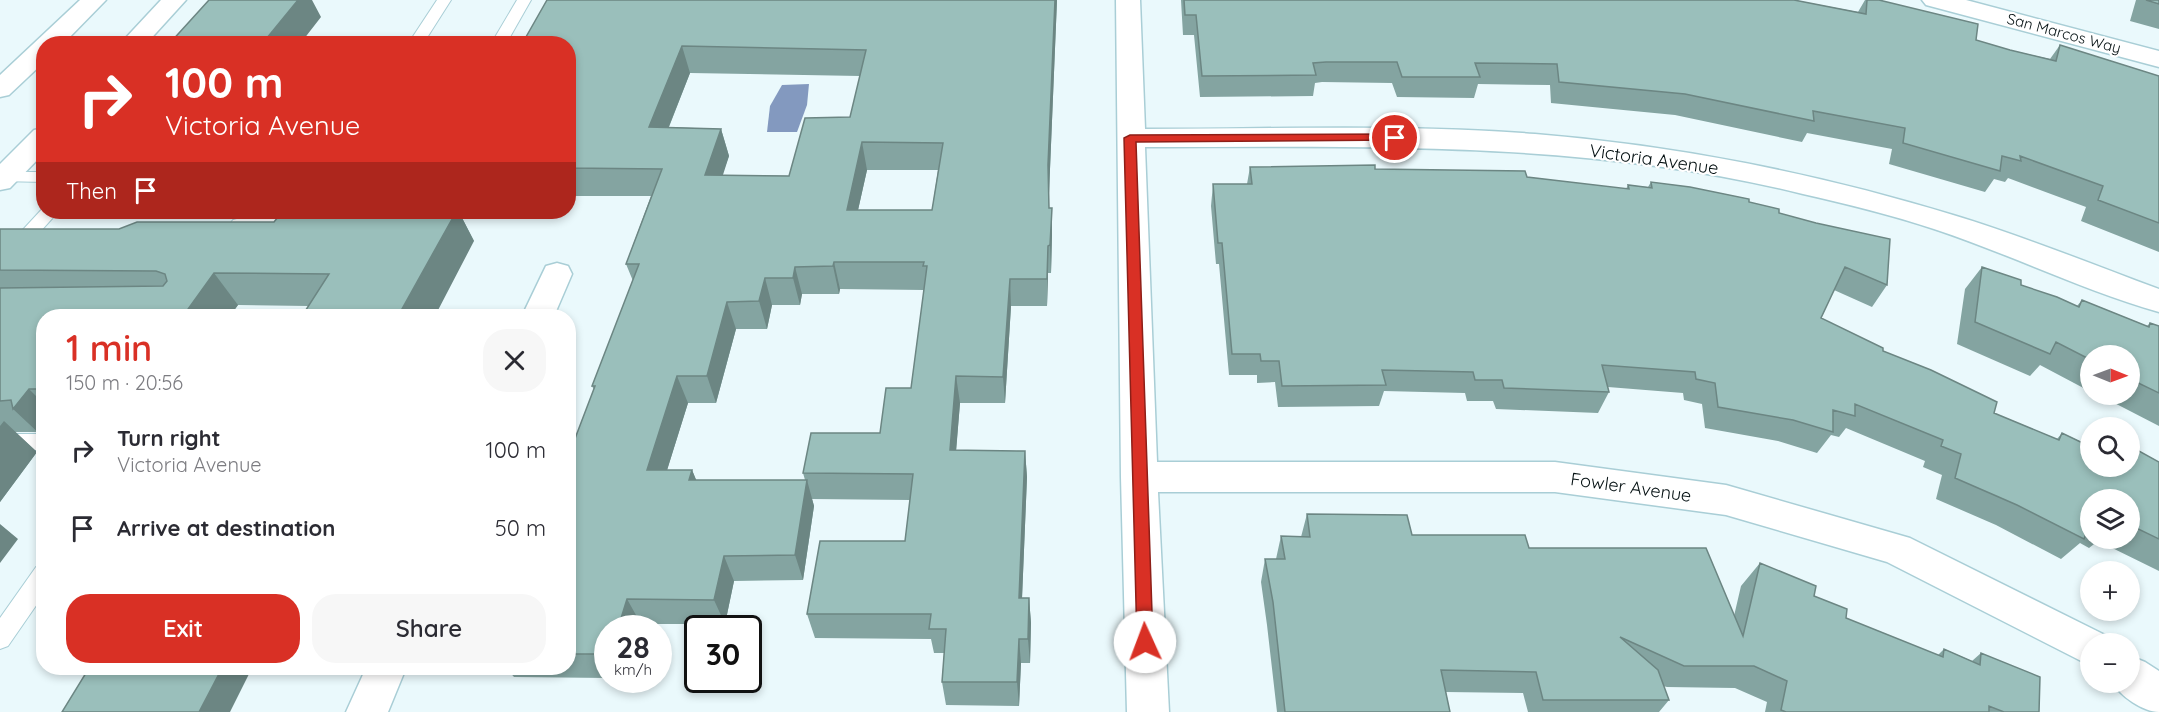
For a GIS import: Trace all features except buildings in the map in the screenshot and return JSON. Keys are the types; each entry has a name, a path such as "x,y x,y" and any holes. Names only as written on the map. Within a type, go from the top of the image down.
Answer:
{"street":[{"path":"56,36 94,0"},
{"path":"140,36 174,0"},
{"path":"1128,0 1139,477 1148,712"},
{"name":"San Marcos Way","path":"1934,0 2159,59"},
{"path":"0,89 36,55"},
{"name":"Victoria Avenue","path":"1130,138 1395,138 1535,143 1687,162 1802,184 1944,222 2159,301"},
{"path":"2,179 36,144"},
{"path":"541,309 556,274"},
{"name":"Fowler Avenue","path":"1139,477 1555,477 1726,500 1897,549 2080,642"},
{"path":"367,712 383,675"},
{"path":"2140,682 2159,695"}],"lane":[{"path":"420,36 444,0"},
{"path":"503,36 524,0"},
{"path":"2,179 36,177"},
{"path":"40,219 16,238 47,237"},
{"path":"218,226 264,223 275,219"},
{"path":"0,442 36,442"},
{"path":"0,638 36,586"}],"water":[{"path":"809,84 807,105 797,132 767,132 770,106 782,85"}],"route":[{"path":"1145,642 1130,138 1395,138"}]}
